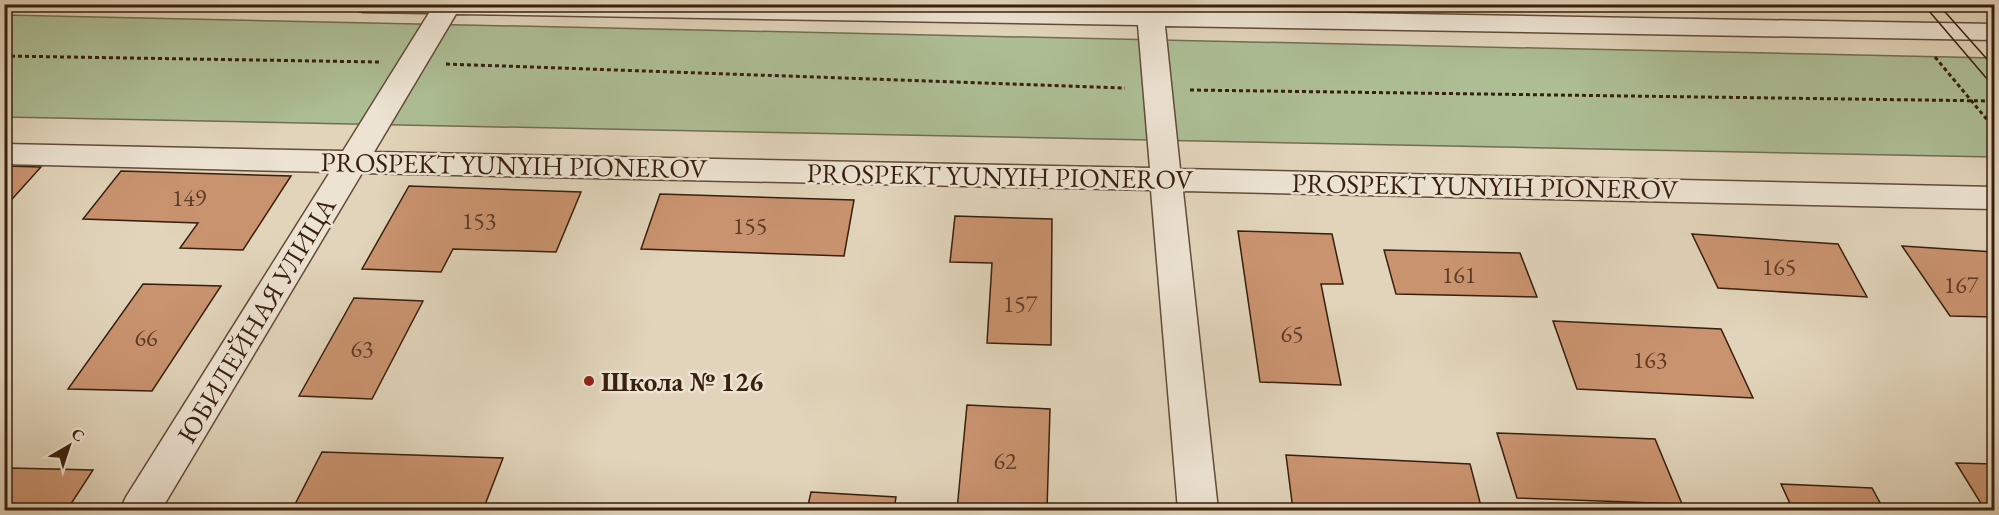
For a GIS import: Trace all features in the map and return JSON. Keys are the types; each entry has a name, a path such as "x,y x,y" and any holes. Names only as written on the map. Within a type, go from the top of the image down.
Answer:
{"street":[{"path":"363,4 1149,11 1995,32"},
{"name":"ЮБИЛЕЙНАЯ УЛИЦА","path":"140,510 447,6"},
{"path":"1149,11 1197,510"},
{"name":"PROSPEKT YUNYIH PIONEROV","path":"4,154 1995,198"}],"path":[{"path":"1913,31 1995,128"},
{"path":"4,56 411,63 1156,89 1995,100"}],"green space":[{"path":"5,15 1994,58 1994,157 5,117"}],"building":[{"path":"4,166 41,167 4,208"},
{"path":"121,171 291,176 243,250 180,248 198,223 83,219"},
{"path":"409,186 581,192 556,252 453,249 441,272 362,269"},
{"path":"660,194 854,200 844,256 641,249"},
{"path":"955,216 1052,219 1051,345 987,343 992,263 950,262"},
{"path":"1238,231 1332,234 1343,284 1321,284 1341,385 1260,382"},
{"path":"1692,234 1838,244 1867,297 1718,288"},
{"path":"1902,246 1994,252 1994,317 1950,316"},
{"path":"1384,250 1520,253 1537,297 1396,294"},
{"path":"143,284 221,286 152,391 68,389"},
{"path":"354,298 423,301 372,399 299,396"},
{"path":"1553,321 1721,329 1753,398 1577,389"},
{"path":"967,405 1050,409 1047,510 957,510"},
{"path":"1497,433 1655,439 1682,504 1517,498"},
{"path":"322,452 503,458 483,510 292,510"},
{"path":"1286,455 1470,464 1482,510 1293,510"},
{"path":"1956,463 1994,464 1994,510 1985,510"},
{"path":"10,468 93,470 67,510 4,510 4,476"},
{"path":"1781,484 1872,488 1884,510 1793,510"},
{"path":"811,492 896,497 894,510 807,510"}],"tram line":[{"path":"1923,4 1994,87"},
{"path":"1938,4 1994,67"}],"place":[{"name":"Школа № 126","path":"589,381"}]}
